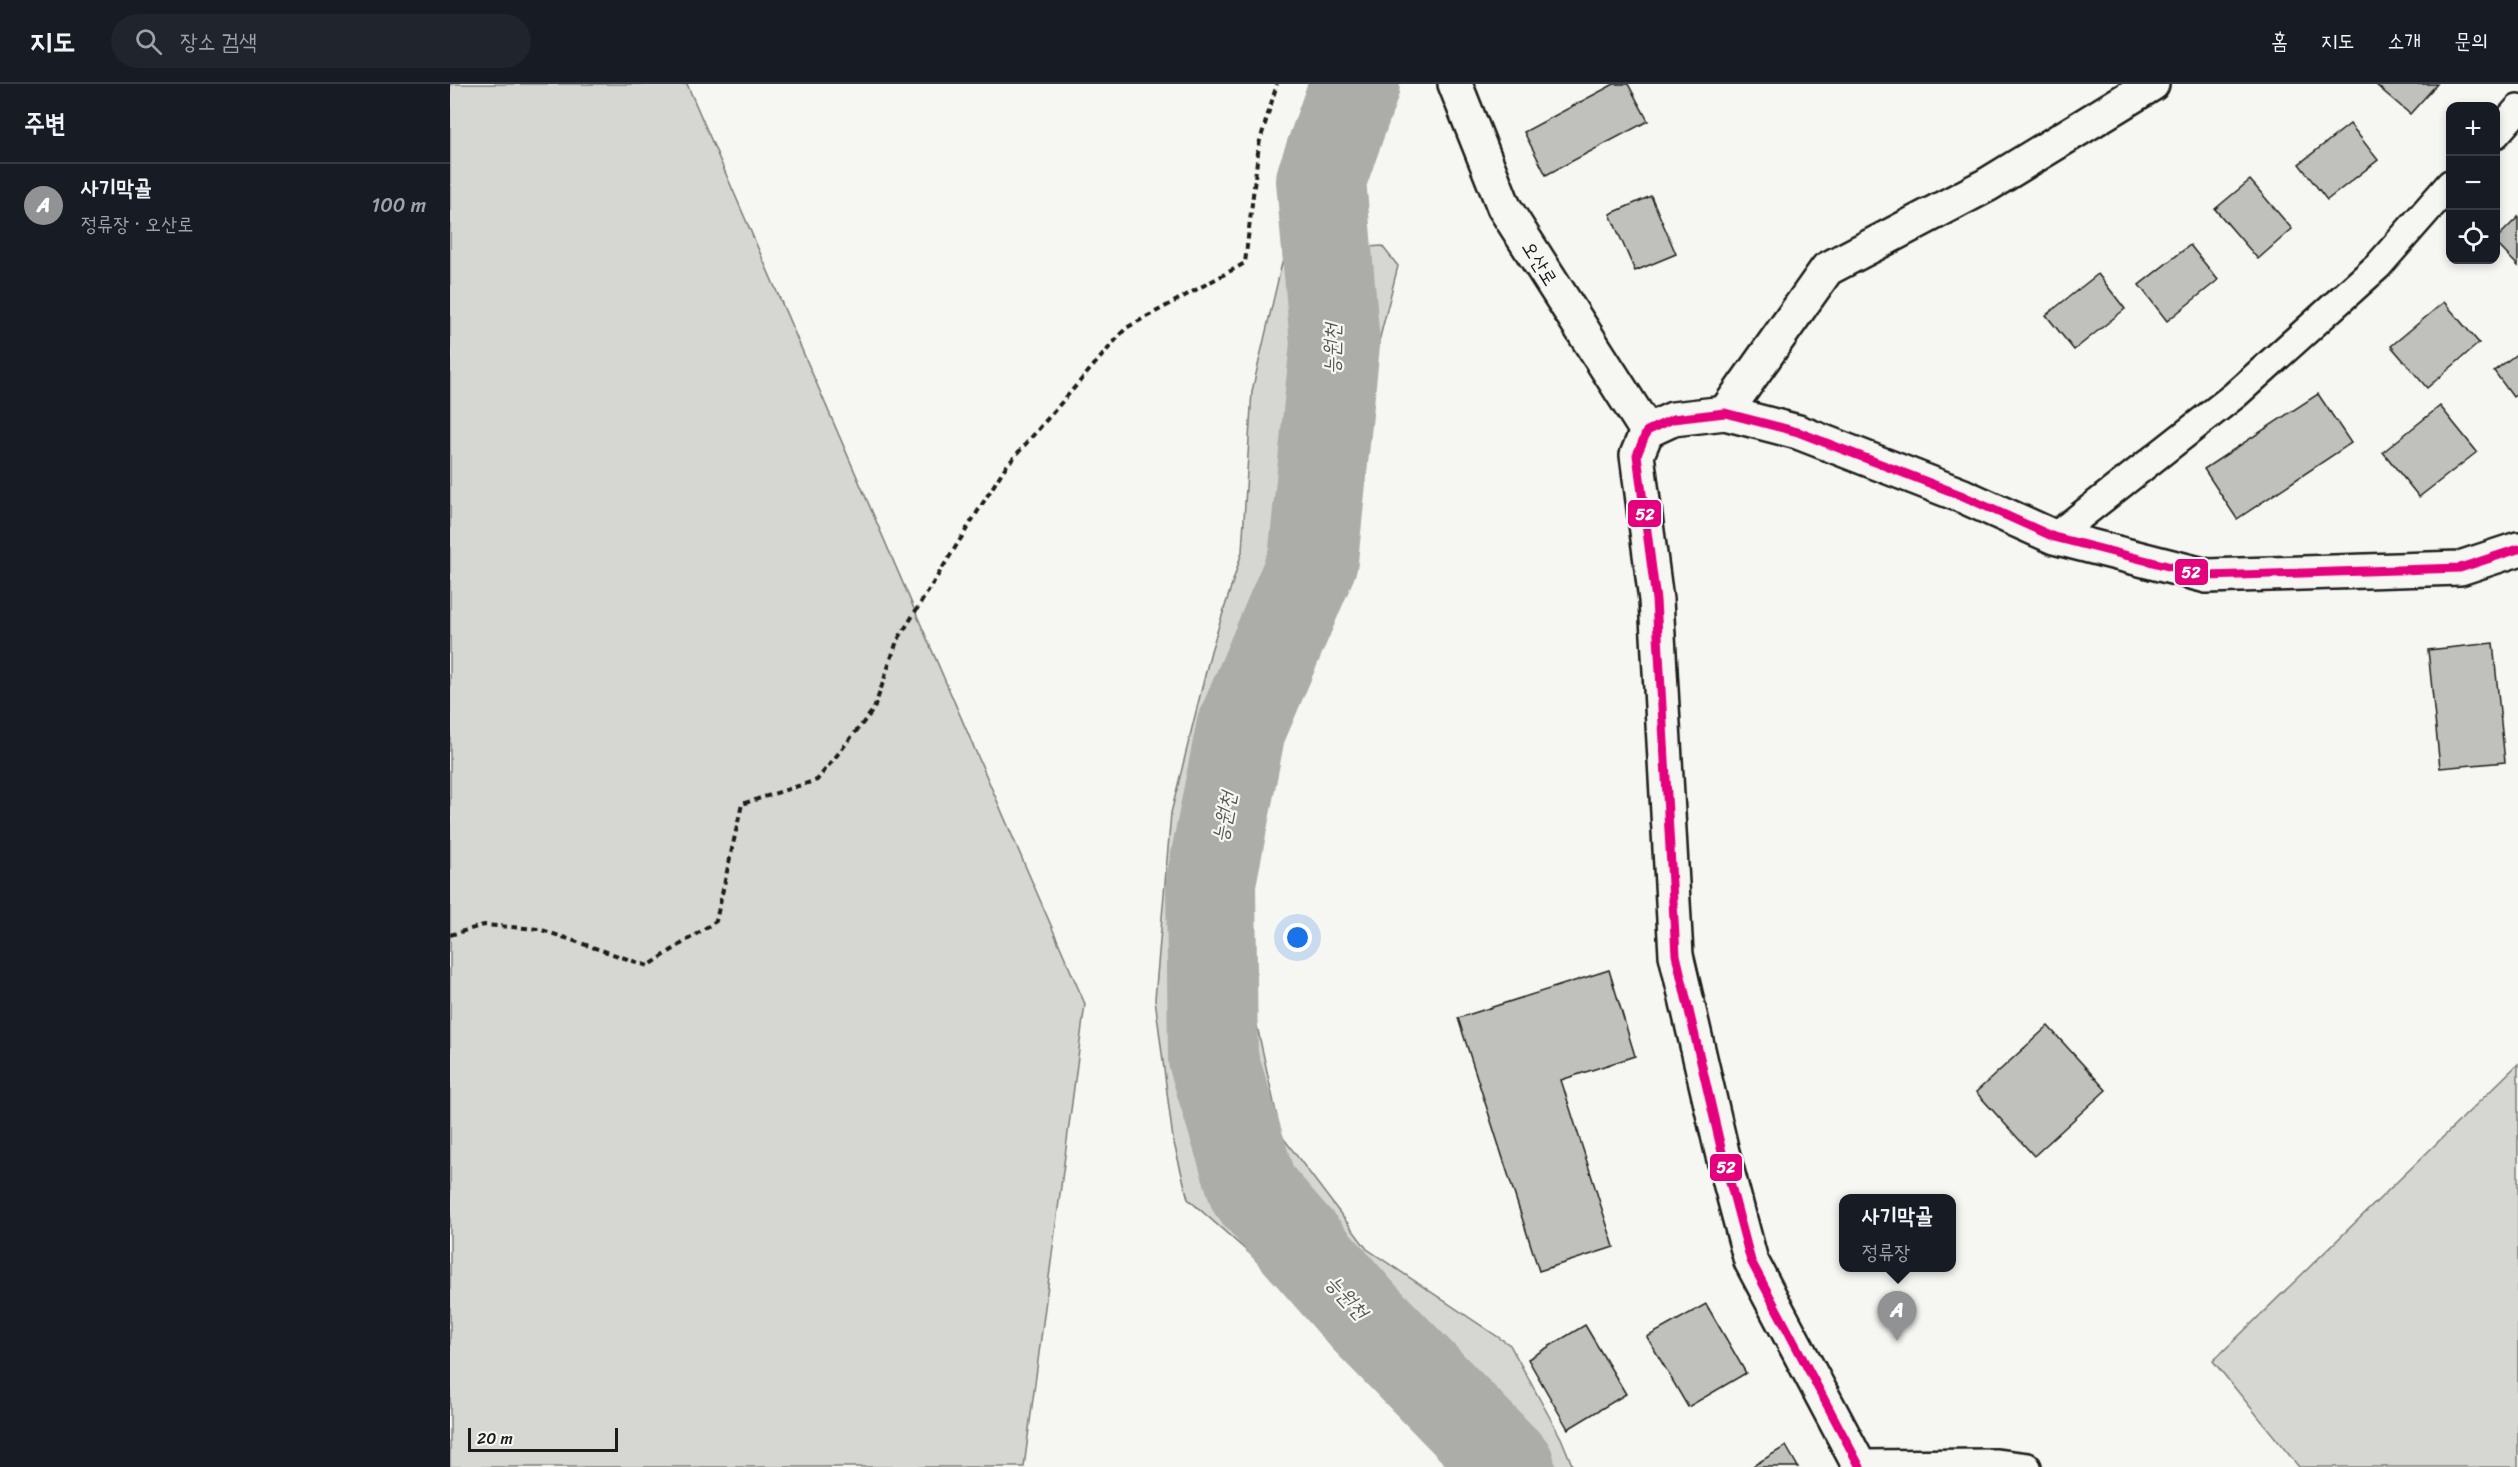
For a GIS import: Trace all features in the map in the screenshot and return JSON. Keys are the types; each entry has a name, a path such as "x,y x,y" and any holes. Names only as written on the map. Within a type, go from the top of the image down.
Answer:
{"street":[{"name":"오산로","path":"1455,84 1504,207 1647,432"},
{"path":"1725,413 1827,269 1987,184 2152,84"},
{"path":"1859,1466 1751,1260 1722,1152 1676,955 1656,600 1637,455 1647,432 1673,419 1725,413 1798,432 1963,496 2054,537 2207,576 2460,568 2518,549"}],"lane":[{"path":"2500,129 2518,109"},
{"path":"2054,537 2235,395 2378,266 2446,190"},
{"path":"1859,1466 1995,1463 2027,1467"}],"path":[{"path":"450,935 484,925 539,929 648,966 716,921 742,804 817,780 874,709 897,641 1004,469 1126,328 1245,263 1259,144 1276,84"}],"shaded area":[{"path":"450,84 687,84 1085,1004 1024,1467 450,1467"},
{"path":"1382,246 1398,266 1346,472 1311,590 1239,944 1281,1135 1367,1249 1510,1345 1561,1438 1573,1467 1515,1467 1370,1316 1254,1188 1216,1058 1215,880 1245,729 1316,560 1339,252 1352,248"},
{"path":"1317,253 1323,341 1300,555 1234,717 1203,876 1204,1064 1248,1201 1490,1467 1471,1467 1375,1364 1188,1199 1173,1139 1155,999 1171,813 1211,651 1242,552 1252,391 1282,263"},
{"path":"2518,1064 2518,1467 2299,1467 2213,1361"}],"building":[{"path":"1614,84 1628,84 1648,121 1546,175 1524,132"},
{"path":"2375,84 2437,84 2410,114"},
{"path":"2350,124 2378,160 2327,200 2299,164"},
{"path":"2250,180 2292,229 2258,259 2215,209"},
{"path":"1651,196 1676,254 1635,271 1610,214"},
{"path":"2518,217 2518,266 2500,247 2500,235"},
{"path":"2190,245 2218,280 2167,321 2139,285"},
{"path":"2098,274 2125,309 2074,350 2046,315"},
{"path":"2444,302 2479,343 2427,388 2391,346"},
{"path":"2518,353 2518,393 2513,397 2494,371"},
{"path":"2318,394 2351,443 2237,519 2204,469"},
{"path":"2440,406 2477,452 2419,497 2383,452"},
{"path":"2493,643 2505,762 2440,768 2428,650"},
{"path":"1609,970 1635,1056 1561,1080 1614,1247 1539,1271 1458,1018"},
{"path":"2048,1026 2106,1090 2034,1156 1976,1092"},
{"path":"1706,1304 1746,1373 1688,1407 1647,1337"},
{"path":"1585,1325 1626,1394 1568,1429 1528,1359"},
{"path":"1786,1446 1798,1467 1751,1467"}],"waterway":[{"name":"능원천","path":"1355,84 1321,180 1335,344 1313,560 1241,729 1211,882 1213,1059 1253,1190 1364,1317 1510,1467"}],"transit line":[{"name":"52","path":"1860,1467 1751,1261 1722,1152 1676,955 1656,600 1637,455 1647,431 1673,419 1725,413 1798,432 1963,496 2054,537 2207,576 2460,568 2518,549"}],"place":[{"name":"사기막골","path":"1897,1341"}]}
